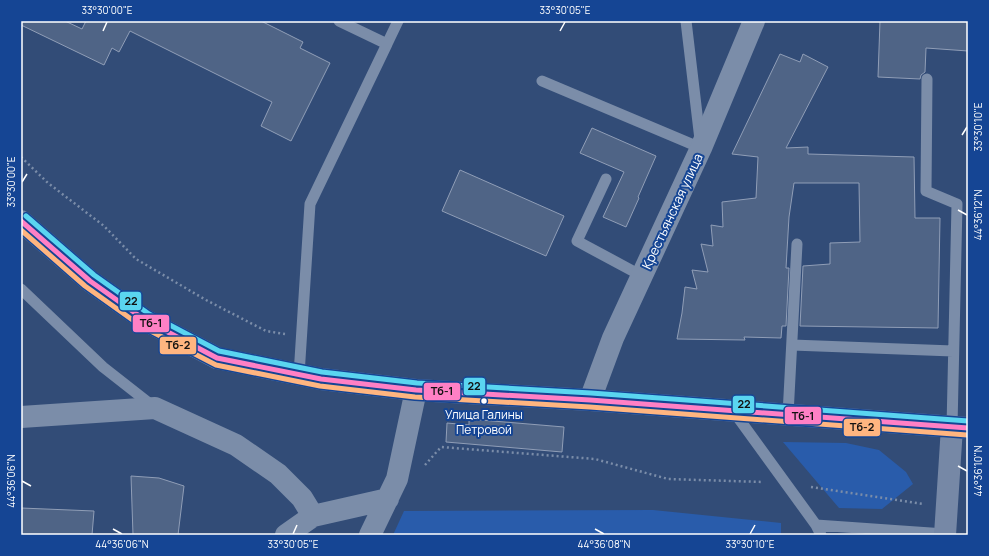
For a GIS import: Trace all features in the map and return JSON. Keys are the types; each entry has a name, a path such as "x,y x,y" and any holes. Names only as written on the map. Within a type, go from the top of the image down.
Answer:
{"main road":[{"path":"21,221 90,281 145,320 217,358 321,379 416,390 590,400 734,412 960,427 947,507 945,535"}],"street":[{"name":"Крестьянская улица","path":"590,400 613,338 701,148 754,21"},
{"path":"370,535 397,479 416,390"},
{"path":"21,417 155,408 236,445 278,474 302,498 313,516"},
{"path":"286,535 313,516 388,499"}],"lane":[{"path":"339,21 387,44"},
{"path":"299,375 310,204 398,21"},
{"path":"542,81 701,148 686,21"},
{"path":"928,79 926,191 957,204 953,351 960,427"},
{"path":"606,179 577,241 642,276"},
{"path":"788,415 797,244"},
{"path":"21,289 103,367 155,408"},
{"path":"792,345 953,351"},
{"path":"734,412 822,535"},
{"path":"816,525 945,535"}],"path":[{"path":"21,157 48,183 104,226 136,260 206,300 266,331 301,337"},
{"path":"397,479 418,473 441,447 596,459 668,479 786,483 947,507"}],"shaded area":[{"path":"783,442 846,443 879,450 906,472 913,484 882,509 839,508"},
{"path":"653,510 781,523 781,535 393,535 404,511"}],"building":[{"path":"21,21 65,21 82,29 86,21 261,21 303,42 300,48 330,63 291,141 261,126 272,102 130,31 119,52 112,48 104,65 21,25"},
{"path":"880,21 968,21 968,51 926,48 925,72 921,75 920,79 878,77"},
{"path":"780,54 800,62 803,54 828,67 786,148 808,147 808,154 914,157 915,218 940,218 938,328 800,326 803,266 830,264 830,243 860,242 859,183 794,183 789,217 786,268 789,268 786,326 782,326 781,338 744,337 745,340 677,339 685,287 697,289 692,270 708,272 701,244 713,246 711,225 723,227 722,202 756,198 758,157 732,154"},
{"path":"592,128 656,156 626,227 603,217 624,172 580,153"},
{"path":"460,170 564,216 546,256 442,211"},
{"path":"469,419 564,427 562,452 446,442 447,423 469,425"},
{"path":"131,476 159,478 184,486 178,535 133,535"},
{"path":"21,508 94,511 92,535 21,535"}],"transit line":[{"name":"22","path":"26,216 94,275 149,314 219,351 322,372 417,383 591,393 968,421"},
{"name":"Тб-1","path":"21,221 90,281 145,320 217,358 321,379 416,390 590,400 968,428"},
{"name":"Тб-2","path":"21,230 85,286 141,326 216,365 320,386 415,397 590,407 967,435"}],"place":[{"name":"Улица Галины Петровой","path":"484,401"}]}
